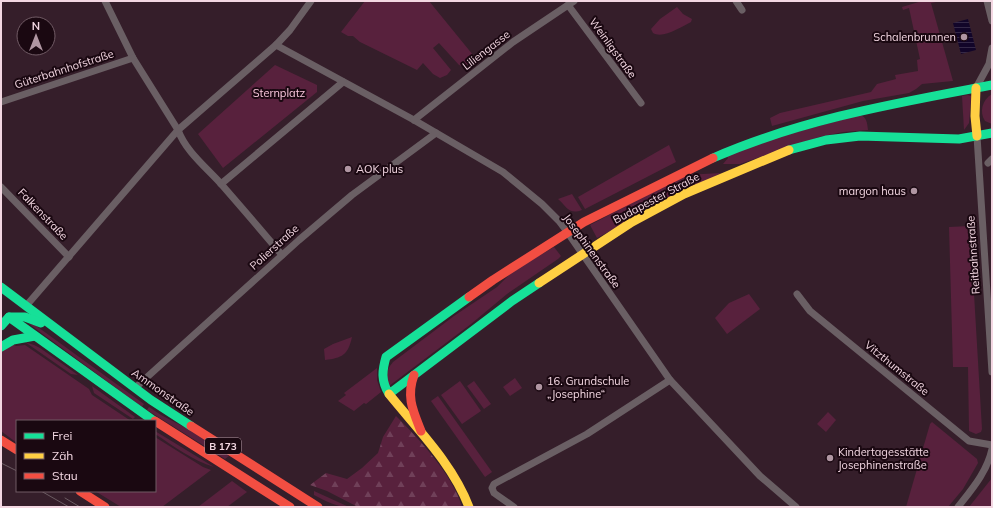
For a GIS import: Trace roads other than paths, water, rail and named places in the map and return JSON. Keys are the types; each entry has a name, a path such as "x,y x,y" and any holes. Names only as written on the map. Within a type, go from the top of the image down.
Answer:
{"main road":[{"name":"Budapester Straße","path":"992,85 867,109 784,131 743,145 678,174 608,209 493,280 386,357 381,376 384,386 389,394 512,301 632,222 684,194 744,168 788,150 826,140 860,136 959,139 992,133"},
{"path":"976,88 975,116 977,136"},
{"name":"Ammonstraße","path":"2,292 26,306 168,411 318,507"},
{"path":"1,310 35,336 154,420"},
{"path":"1,326 9,317 25,317 57,330"},
{"path":"1,346 17,338 35,336"},
{"path":"415,374 409,387 409,396 422,433"},
{"path":"389,394 422,433 458,483 464,493 469,507"},
{"path":"156,422 290,507"},
{"path":"1,440 16,449"},
{"path":"82,492 105,507"}],"street":[{"path":"105,1 133,58 178,130 181,139 282,255"},
{"path":"26,306 178,130 276,45 290,30 311,1"},
{"path":"736,1 742,10"},
{"path":"987,1 992,21"},
{"name":"Weinligstraße","path":"571,3 641,103"},
{"name":"Liliengasse","path":"414,120 513,42 571,3"},
{"name":"Josephinenstraße","path":"276,45 436,132 503,172 542,204 568,233 670,380 760,476 796,507"},
{"path":"976,88 989,64 992,48"},
{"name":"Güterbahnhofstraße","path":"1,102 133,58"},
{"path":"221,184 343,82"},
{"name":"Polierstraße","path":"135,388 282,255 352,195 436,132"},
{"name":"Reitbahnstraße","path":"977,136 992,372"},
{"name":"Falkenstraße","path":"1,187 69,256"},
{"name":"Vitzthumstraße","path":"797,294 810,311 969,441 992,445"},
{"path":"514,507 494,493 492,488 494,484 587,434 670,380"},
{"path":"958,507 982,475 988,464 992,449"}],"tram line":[{"path":"1,463 16,470"},
{"path":"43,492 69,507"},
{"path":"65,498 80,507"}],"place":[{"name":"Schalenbrunnen","path":"964,37"},
{"name":"AOK plus","path":"348,169"},
{"name":"margon haus","path":"914,191"},
{"name":"16. Grundschule „Josephine“","path":"539,387"},
{"name":"Kindertagesstätte Josephinenstraße","path":"830,458"}],"park label":[{"name":"Sternplatz","path":"279,93"}]}
